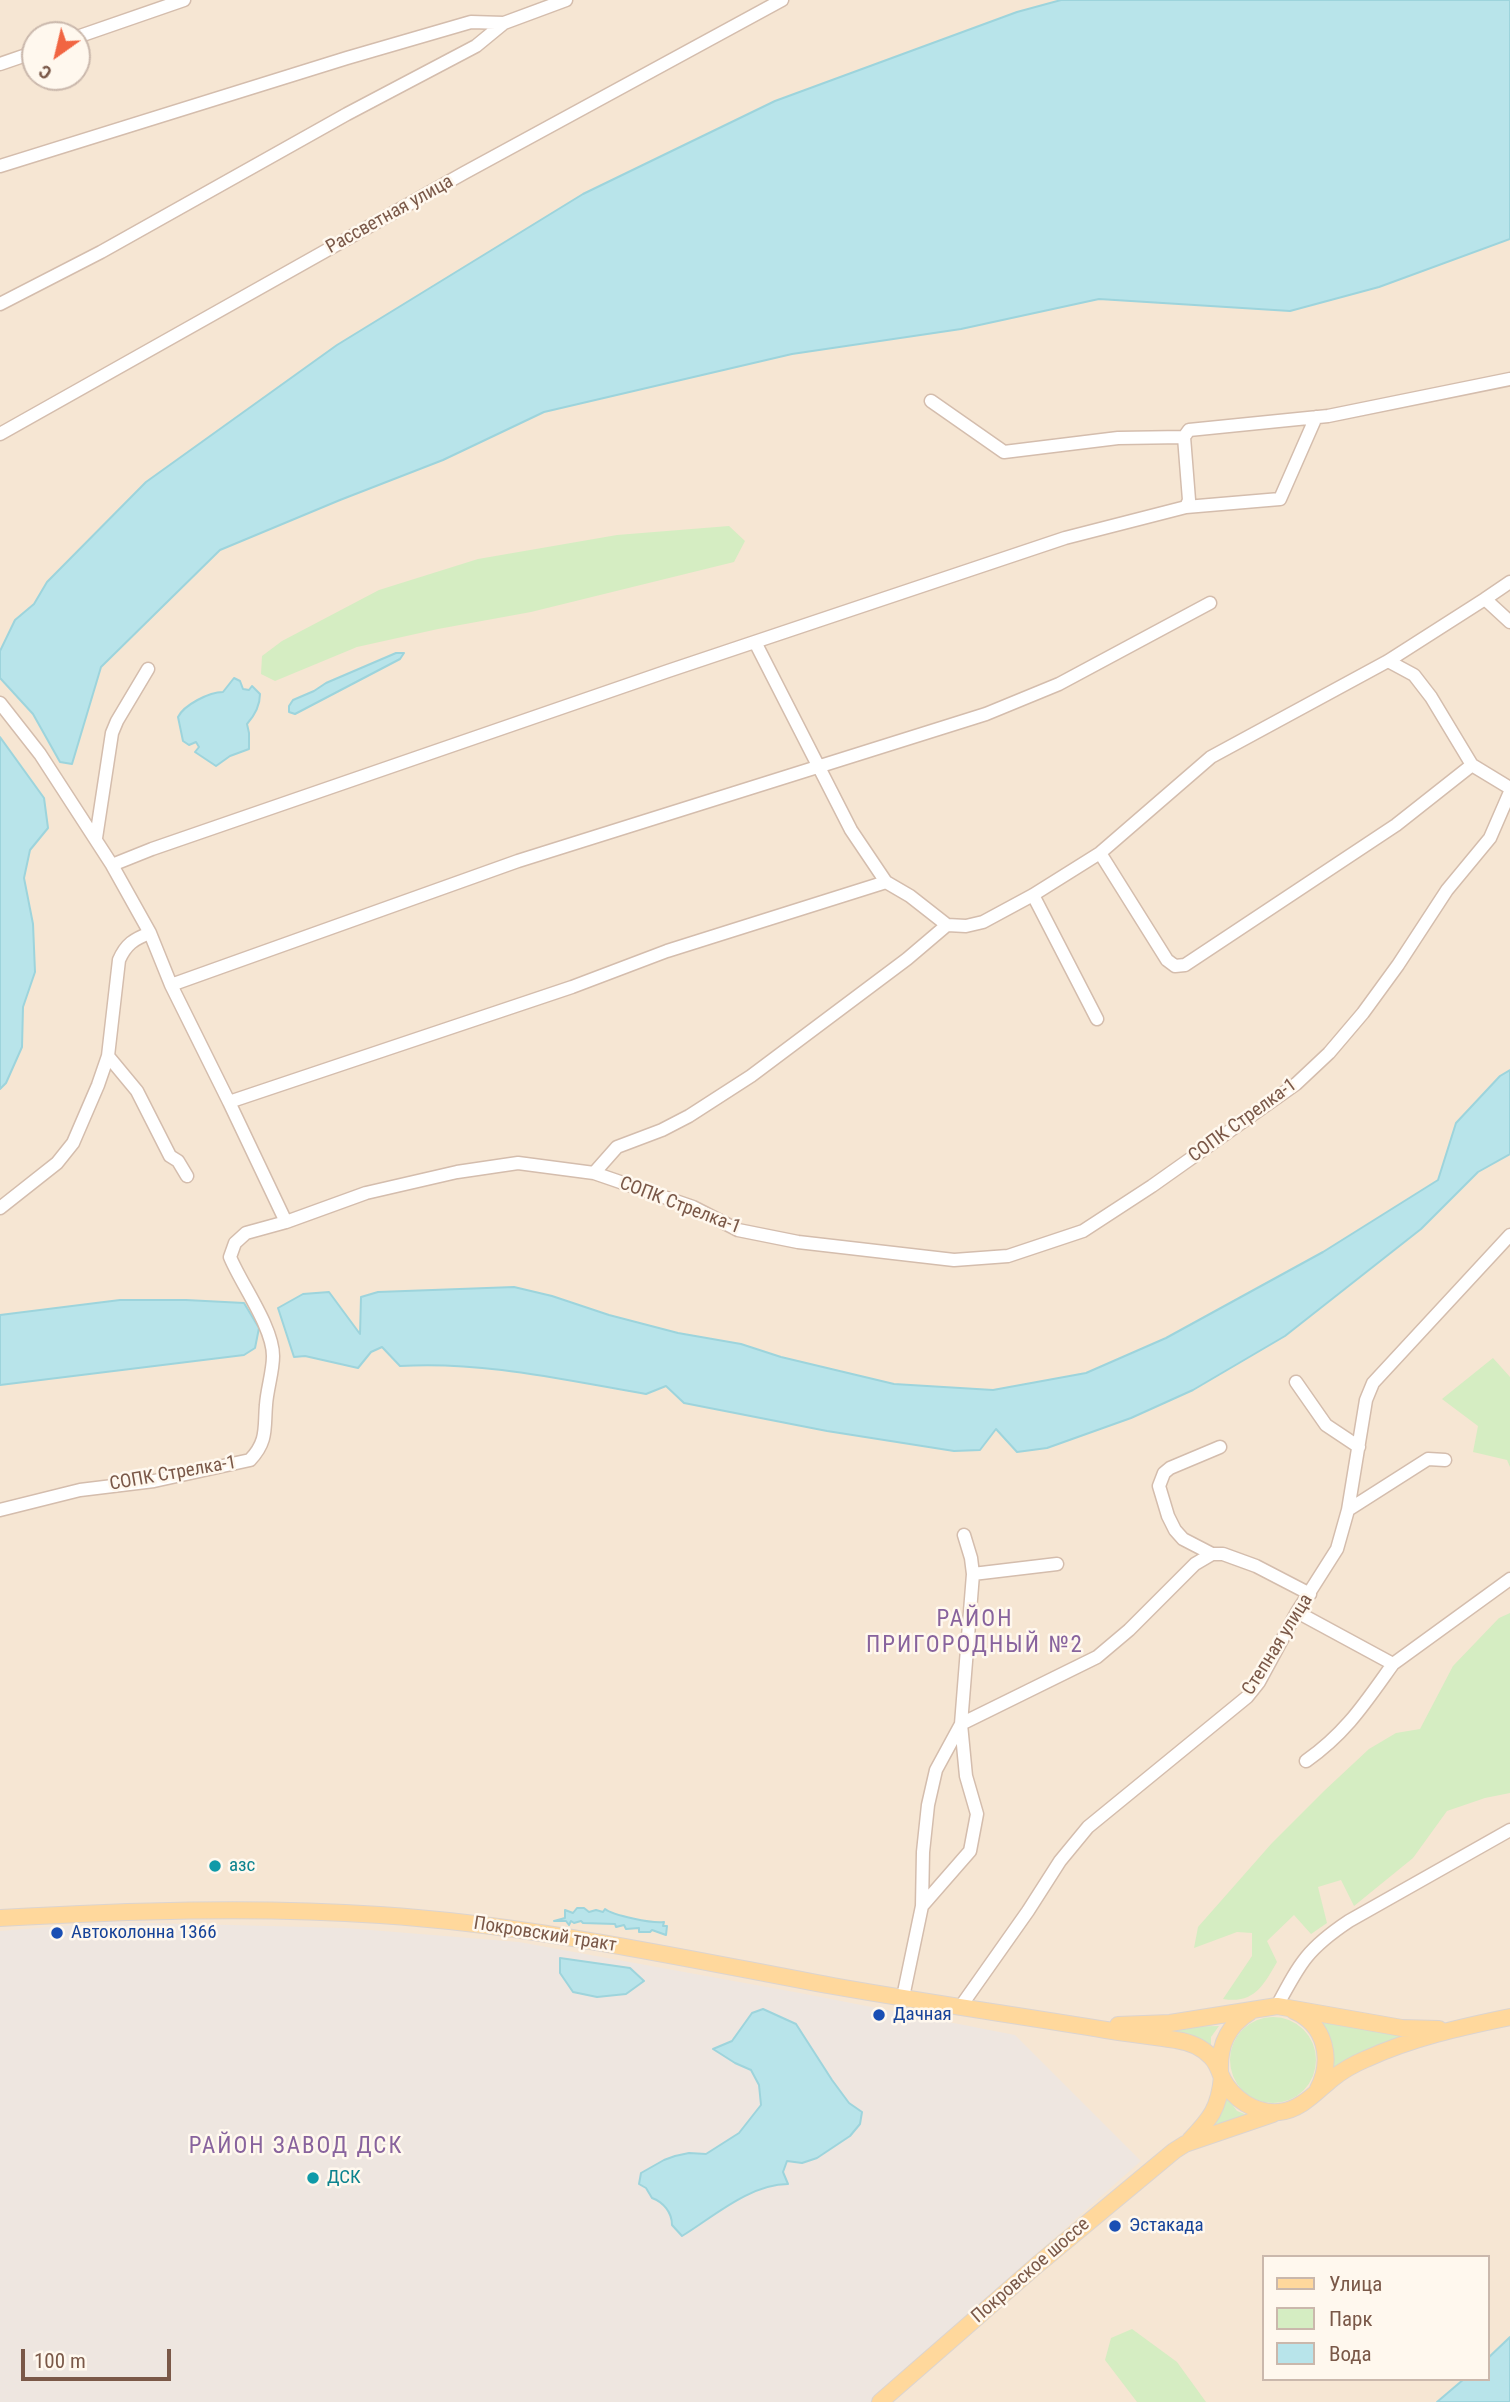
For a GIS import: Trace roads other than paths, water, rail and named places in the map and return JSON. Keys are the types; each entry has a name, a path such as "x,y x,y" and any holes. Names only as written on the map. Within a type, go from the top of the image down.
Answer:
{"main road":[{"name":"Покровский тракт","path":"0,1918 193,1910 376,1914 437,1919 536,1931 903,1997 1084,2026"},
{"path":"1282,2007 1301,2014 1312,2023 1321,2035 1326,2049 1324,2077 1307,2101"},
{"path":"1084,2026 1170,2022 1282,2007 1402,2028 1456,2028"},
{"path":"1221,2074 1219,2056 1222,2042 1240,2018 1254,2010"},
{"path":"1084,2026 1192,2043 1214,2060 1232,2094 1244,2104 1261,2111 1279,2112 1307,2101 1336,2076 1363,2060 1456,2028 1510,2017"},
{"name":"Покровское шоссе","path":"880,2402 1037,2265 1153,2167 1185,2144 1216,2110 1220,2098 1221,2074"},
{"name":"Покровское шоссе","path":"1185,2144 1279,2112"}],"street":[{"path":"91,32 184,0"},
{"path":"0,304 101,252 347,114 476,46 504,23 566,0"},
{"name":"Рассветная улица","path":"0,434 464,173 782,0"},
{"path":"0,166 458,26 471,23 504,23"},
{"path":"0,64 21,57"},
{"path":"1186,507 1189,500 1184,437 1189,430 1316,417 1510,379"},
{"path":"931,401 1004,452 1118,438 1184,437"},
{"path":"112,865 755,642 1065,538 1186,507 1280,499 1316,417"},
{"path":"755,642 851,830 886,883 910,896 947,925 966,926 983,922 1033,895 1100,853 1211,757 1388,661 1510,582"},
{"path":"1485,599 1510,622"},
{"path":"171,985 518,861 986,714 1059,684 1210,603"},
{"path":"1388,661 1414,675 1431,697 1472,765 1510,790"},
{"path":"96,838 112,733 148,669"},
{"path":"0,703 40,754 96,838 150,933 171,985 286,1222"},
{"path":"1100,853 1167,960 1175,966 1185,965 1396,825 1472,765"},
{"name":"СОПК Стрелка-1","path":"0,1510 80,1490 155,1481 250,1460 261,1448 266,1430 266,1406 273,1354 264,1325 230,1257 235,1244 246,1233 286,1222 366,1193 481,1168 518,1163 594,1173 693,1207 738,1230 798,1242 954,1261 1008,1256 1083,1231 1152,1186 1296,1084 1329,1053 1363,1013 1447,890 1490,838 1510,790"},
{"path":"229,1102 572,986 667,951 886,883"},
{"path":"1033,895 1097,1019"},
{"path":"594,1173 617,1147 662,1130 689,1116 751,1076 907,959 947,925"},
{"path":"0,1208 57,1163 73,1143 108,1056 119,960 125,947 133,940 150,933"},
{"path":"108,1056 137,1091 170,1156 178,1161 187,1176"},
{"name":"Степная улица","path":"961,2006 1060,1861 1088,1827 1247,1697 1259,1682 1297,1612 1338,1549 1348,1510 1366,1400 1373,1383 1510,1235"},
{"path":"1296,1382 1326,1425 1359,1447"},
{"path":"1220,1447 1164,1473 1159,1486 1174,1530 1194,1546 1256,1566 1310,1594"},
{"path":"1348,1510 1427,1459 1445,1460"},
{"path":"922,1906 970,1852 978,1814 966,1776 961,1724 973,1574 964,1535"},
{"path":"903,1997 922,1906 923,1852 936,1770 961,1724 1097,1657 1129,1630 1195,1564 1212,1554"},
{"path":"973,1574 1057,1564"},
{"path":"1306,1761 1331,1743 1357,1714 1393,1664 1510,1579"},
{"path":"1297,1612 1393,1664"},
{"path":"1282,2007 1304,1958 1326,1936 1510,1830"}],"water":[{"path":"1061,0 1510,0 1510,239 1379,287 1290,311 1099,299 961,329 792,354 544,412 443,460 220,550 101,667 72,764 60,762 33,714 0,678 0,651 15,620 34,604 47,582 146,482 337,345 583,194 775,101 1017,12"},
{"path":"396,653 404,653 400,659 295,714 289,712 293,700"},
{"path":"234,678 240,681 243,689 249,690 252,686 260,694 259,702 255,714 247,724 249,749 230,756 216,766 195,752 199,747 196,742 189,745 183,741 178,717 198,700 223,692"},
{"path":"0,737 44,798 48,828 30,850 24,878 33,924 35,972 23,1007 22,1047 6,1083 0,1089"},
{"path":"1510,1070 1510,1154 1478,1172 1421,1229 1285,1336 1193,1390 1131,1418 1047,1448 1017,1452 996,1429 980,1450 954,1451 827,1431 684,1403 666,1386 646,1394 493,1369 400,1366 382,1347 371,1352 358,1368 305,1356 294,1357 278,1308 303,1294 329,1292 360,1334 361,1297 378,1292 514,1287 678,1333 741,1344 781,1357 894,1384 993,1390 1086,1373 1166,1338 1323,1252 1438,1180 1456,1123 1500,1076"},
{"path":"120,1300 244,1303 259,1328 255,1348 244,1355 0,1385 0,1315"},
{"path":"577,1908 584,1908 589,1912 603,1912 605,1909 651,1922 664,1922 663,1926 667,1926 666,1935 652,1930 639,1932 639,1928 626,1929 624,1925 616,1927 615,1924 571,1921 569,1925 566,1921 554,1921 565,1918 565,1910 573,1913"},
{"path":"560,1958 630,1968 644,1981 626,1994 597,1997 573,1992 560,1973"},
{"path":"763,2009 796,2024 849,2103 862,2112 860,2124 850,2136 817,2158 802,2163 787,2161 783,2172 788,2184 774,2185 746,2195 682,2236 672,2225 666,2208 639,2184 641,2173 675,2156 706,2154 739,2133 761,2105 759,2085 751,2070 713,2049 732,2041 752,2013"},
{"path":"1510,2337 1510,2402 1437,2402 1462,2381 1489,2381 1489,2357"}],"place":[{"name":"азс","path":"215,1866"},
{"name":"Автоколонна 1366","path":"57,1933"},
{"name":"Дачная","path":"879,2015"},
{"name":"ДСК","path":"313,2178"},
{"name":"Эстакада","path":"1115,2226"}],"district":[{"name":"РАЙОН ПРИГОРОДНЫЙ №2","path":"975,1633"},
{"name":"РАЙОН ЗАВОД ДСК","path":"296,2147"}]}
